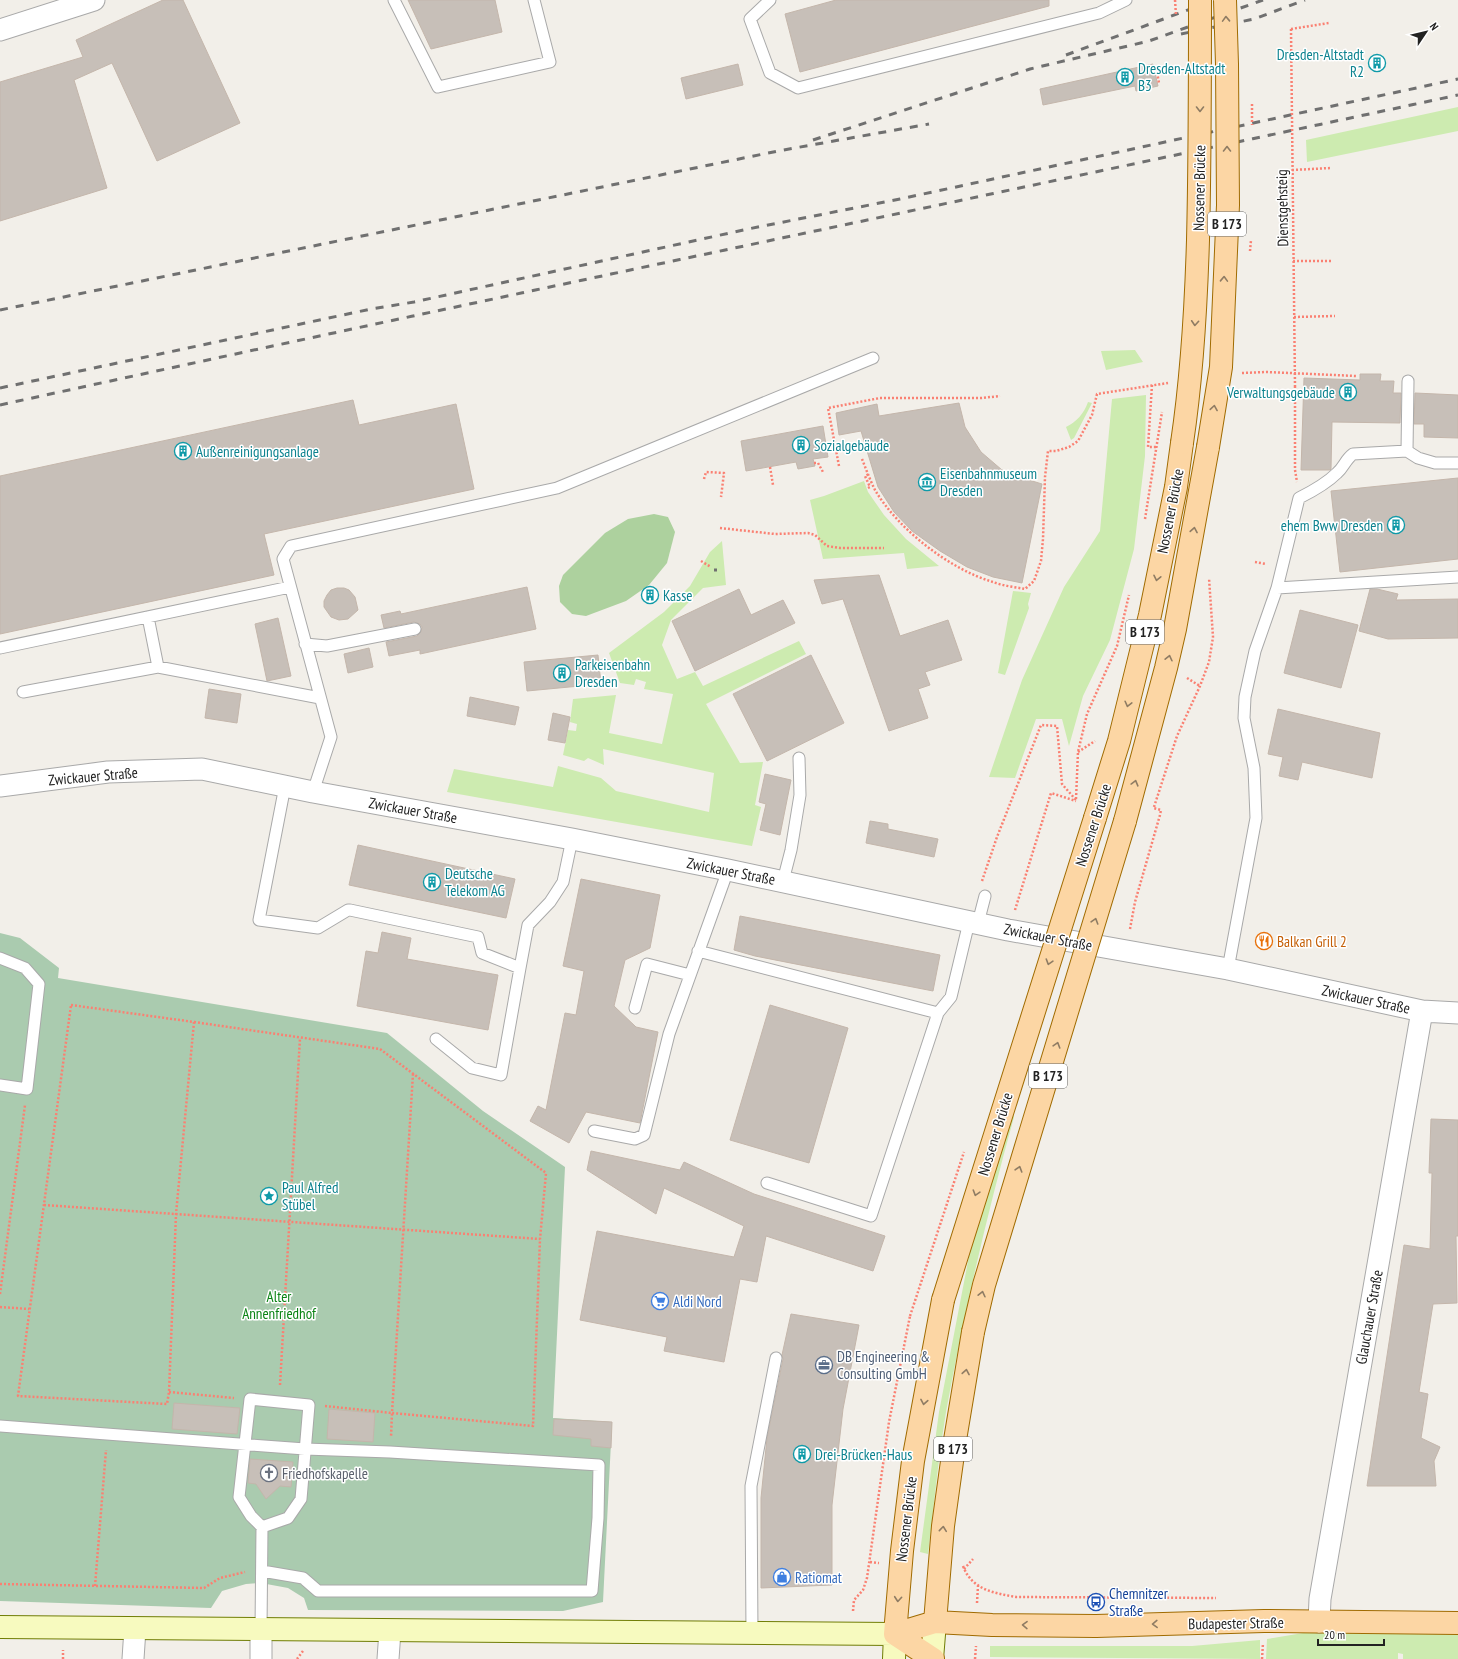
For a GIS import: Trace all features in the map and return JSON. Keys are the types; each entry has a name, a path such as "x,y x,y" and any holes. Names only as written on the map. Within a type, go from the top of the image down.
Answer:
{"main road":[{"name":"Nossener Brücke","path":"895,1634 902,1551 913,1461 943,1300 1119,741 1150,615 1176,487 1192,359 1196,313 1200,166 1200,0"},
{"name":"Nossener Brücke","path":"935,1622 943,1526 954,1440 973,1332 984,1285 1125,821 1164,675 1175,629 1208,447 1221,367 1228,205 1225,0"},
{"name":"Budapester Straße","path":"895,1634 935,1622 992,1625 1096,1626 1264,1621 1458,1623"},
{"path":"895,1634 933,1659"}],"street":[{"path":"0,30 94,0"},
{"name":"Zwickauer Straße","path":"0,786 108,772 202,770 572,839 783,881 1008,930 1228,969 1422,1012 1458,1013"},
{"name":"Glauchauer Straße","path":"1319,1622 1320,1599 1422,1012"},
{"path":"933,1659 935,1622"},
{"path":"0,1627 895,1634 894,1659"},
{"path":"133,1659 135,1628"},
{"path":"261,1629 261,1659"},
{"path":"388,1659 390,1631"}],"lane":[{"path":"394,0 438,87 550,62 534,0"},
{"path":"770,0 750,19 770,73 798,88 1099,12 1126,0"},
{"path":"314,792 331,737 283,559 291,546 557,488 873,358"},
{"path":"1407,451 1408,381"},
{"path":"1228,969 1256,818 1254,768 1244,718 1245,697 1256,651 1277,588 1299,498 1321,487 1338,472 1346,459 1353,454 1407,451 1418,458 1435,463 1458,463"},
{"path":"1277,588 1458,577"},
{"path":"0,648 290,587"},
{"path":"148,617 158,667"},
{"path":"305,644 327,646 415,629"},
{"path":"23,692 158,667 320,698"},
{"path":"783,881 791,850 800,795 799,758"},
{"path":"285,786 259,920 318,928 350,910 478,937 482,953 520,968"},
{"path":"436,1039 472,1068 501,1075 528,925 550,902 563,882 572,839"},
{"path":"594,1131 635,1139 644,1135 669,1034 728,870"},
{"path":"767,1183 871,1216 938,1013 950,997 983,891"},
{"path":"698,951 938,1013"},
{"path":"0,958 26,968 39,984 27,1089 0,1085"},
{"path":"635,1008 647,964 690,975"},
{"path":"752,1633 751,1486 776,1358"},
{"path":"261,1629 262,1527 251,1516 239,1498 250,1399 308,1405 301,1499 288,1518 262,1527"},
{"path":"0,1426 305,1448 390,1452 599,1466 598,1518 592,1591 318,1591 304,1578 262,1571"}],"path":[{"name":"Dienstgehsteig","path":"1299,498 1295,470 1291,29 1329,23"},
{"path":"1154,68 1156,67 1159,83"},
{"path":"1292,170 1331,168"},
{"path":"1293,261 1333,261"},
{"path":"1294,317 1335,316"},
{"path":"1237,374 1267,372 1356,376"},
{"path":"862,459 874,489 891,513 910,533 938,554 965,571 992,582 1026,589 1034,581 1041,561 1045,478 1048,451 1056,451 1069,447 1078,441 1092,415 1097,394 1173,382"},
{"path":"1152,385 1148,447 1156,447"},
{"path":"839,466 828,408 880,398 982,398 1000,396"},
{"path":"1144,522 1158,439"},
{"path":"814,463 818,463 823,472"},
{"path":"770,467 773,485"},
{"path":"704,479 706,472 724,473 721,497"},
{"path":"868,488 870,487 865,476 869,474"},
{"path":"720,528 775,534 808,533 815,535 827,546 840,548 884,548"},
{"path":"701,560 711,567"},
{"path":"1255,562 1261,563"},
{"path":"1152,811 1177,736 1200,686 1209,662 1213,637 1208,580 1210,572"},
{"path":"1075,806 1078,752 1087,714 1117,646 1131,588"},
{"path":"1187,678 1200,686"},
{"path":"983,891 997,837 1041,725 1057,726 1062,784 1076,801"},
{"path":"1078,752 1096,741"},
{"path":"1008,930 1051,793 1076,801"},
{"path":"1126,952 1135,902 1161,810 1154,808"},
{"path":"194,1022 176,1214 169,1392 167,1404 18,1396 70,1005 194,1022 380,1049 546,1173 540,1239 533,1426 308,1405"},
{"path":"279,1402 300,1038"},
{"path":"390,1452 413,1074"},
{"path":"0,1294 27,1089"},
{"path":"44,1205 540,1239"},
{"path":"0,1307 30,1309"},
{"path":"854,1600 863,1590 867,1578 889,1422 910,1316"},
{"path":"169,1392 250,1399"},
{"path":"95,1586 108,1434"},
{"path":"964,1569 973,1559"},
{"path":"0,1584 204,1588 220,1578 240,1573 262,1571"},
{"path":"978,1586 996,1593 1016,1597 1218,1598"}],"green space":[{"path":"1458,107 1458,131 1307,162 1306,140"},
{"path":"1135,350 1143,362 1106,370 1101,351"},
{"path":"1146,395 1145,456 1134,549 1110,640 1083,696 1069,746 1062,719 1036,719 1015,778 989,777 1022,680 1064,587 1100,531 1112,399"},
{"path":"1088,402 1092,403 1074,438 1071,440 1066,427 1079,417"},
{"path":"864,481 868,492 884,515 906,539 939,566 907,569 904,553 823,559 810,500"},
{"path":"654,514 668,517 675,532 667,563 649,585 626,601 586,616 572,614 560,602 559,586 563,575 605,533 628,519"},
{"path":"722,541 726,585 703,588 671,620 662,645 677,679 695,672 703,686 799,641 806,654 706,704 740,763 763,762 755,805 761,807 752,846 447,792 454,769 553,787 558,766 601,778 616,791 709,812 714,773 603,749 604,765 588,758 584,761 563,755 568,730 576,731 577,724 570,722 573,699 616,695 609,733 662,744 673,694 644,689 646,682 636,679 634,685 620,683 609,653 664,612 690,586 710,552"},
{"path":"1013,591 1031,593 1028,604 1029,608 1005,675 998,673"},
{"name":"Alter Annenfriedhof","path":"0,933 20,938 59,968 58,978 387,1033 483,1111 565,1167 553,1418 612,1422 603,1602 563,1611 308,1610 304,1598 288,1588 261,1583 246,1584 222,1591 211,1608 0,1601"},
{"path":"1013,1114 1014,1117 960,1338 946,1412 928,1554 920,1552 939,1412 975,1225"},
{"path":"1309,1632 1458,1633 1458,1659 1403,1659 1403,1654 1398,1653 1398,1659 1266,1659 1267,1639"},
{"path":"1260,1640 1260,1659 990,1657 990,1646 1192,1646"}],"building":[{"path":"163,0 183,0 240,123 157,161 112,63 74,80 107,188 0,221 0,82 83,57 76,40"},
{"path":"408,0 495,0 502,32 431,49"},
{"path":"836,0 1049,0 1049,6 800,72 785,14"},
{"path":"738,64 743,85 686,99 681,78"},
{"name":"Dresden-Altstadt B3","path":"1153,64 1158,86 1136,91 1135,86 1043,105 1040,89"},
{"name":"Verwaltungsgebäude","path":"1360,374 1381,374 1380,381 1394,381 1393,393 1401,393 1400,423 1332,422 1331,469 1301,470 1304,378 1360,380"},
{"path":"1415,393 1458,395 1458,438 1424,437 1424,424 1414,424"},
{"path":"353,400 359,425 456,404 474,489 264,534 274,575 0,634 0,476"},
{"path":"959,403 965,427 981,452 1002,470 1042,484 1022,583 993,577 967,567 940,551 912,531 894,512 878,487 861,431 839,435 836,413 877,404 879,416"},
{"path":"823,426 828,457 813,459 815,466 798,469 796,462 746,471 741,441"},
{"name":"ehem Bww Dresden","path":"1458,478 1458,559 1340,572 1331,491"},
{"path":"879,575 900,636 948,620 962,660 925,672 930,685 918,689 928,718 889,731 843,599 822,604 814,580"},
{"path":"527,587 536,629 420,654 420,650 389,656 386,642 417,636 421,632 422,627 420,624 414,622 384,628 381,615 400,611 401,614"},
{"path":"337,588 349,590 355,597 358,610 348,619 339,620 331,617 324,607 324,601 327,595 331,590"},
{"path":"739,589 751,615 783,600 795,623 695,671 672,621"},
{"path":"1370,589 1377,589 1398,594 1396,600 1458,599 1458,638 1388,639 1359,631"},
{"path":"1300,610 1358,625 1341,688 1284,673"},
{"path":"278,618 291,676 267,681 255,624"},
{"path":"369,648 373,667 348,673 344,654"},
{"name":"Parkeisenbahn Dresden","path":"598,655 601,684 527,691 524,662"},
{"path":"811,655 844,723 767,761 733,694"},
{"path":"209,689 241,694 237,723 205,718"},
{"path":"470,697 519,707 515,725 467,716"},
{"path":"1278,709 1380,733 1372,778 1302,762 1298,780 1279,776 1283,757 1268,754"},
{"path":"553,713 570,717 565,743 548,740"},
{"path":"765,774 791,780 780,835 760,830 766,804 759,802"},
{"path":"870,821 888,824 888,829 938,839 934,857 866,843"},
{"name":"Deutsche Telekom AG","path":"358,845 515,879 506,918 349,885"},
{"path":"581,879 660,895 650,948 625,960 614,1006 636,1027 658,1032 640,1123 586,1112 569,1143 530,1121 538,1106 546,1110 565,1013 576,1015 584,971 563,966"},
{"path":"740,916 940,955 933,991 755,956 734,950"},
{"path":"382,932 411,938 407,959 498,975 488,1030 357,1006 366,951 378,953"},
{"path":"770,1005 848,1028 809,1163 730,1140"},
{"path":"1431,1119 1458,1120 1458,1236 1456,1236 1457,1303 1433,1304 1419,1392 1428,1394 1421,1438 1440,1447 1434,1461 1436,1486 1367,1486 1404,1245 1430,1249 1432,1173 1429,1173"},
{"path":"591,1151 680,1170 684,1162 754,1194 885,1236 873,1271 766,1236 757,1282 740,1279 724,1362 664,1351 667,1337 580,1320 597,1231 734,1257 744,1226 664,1188 656,1214 587,1170"},
{"name":"Drei-Brücken-Haus","path":"791,1314 859,1325 843,1409 832,1505 832,1585 761,1588 761,1498 767,1438"},
{"path":"174,1403 240,1408 237,1434 172,1429"},
{"path":"329,1409 375,1413 373,1442 327,1439"},
{"path":"554,1419 612,1422 611,1448 591,1446 591,1439 553,1435"},
{"name":"Friedhofskapelle","path":"250,1459 293,1462 291,1487 280,1486 266,1499 256,1484 248,1483"}],"railway":[{"path":"1066,55 1215,0"},
{"path":"813,140 1030,69 1149,41 1263,0"},
{"path":"1181,34 1254,19 1305,0"},
{"path":"0,388 371,309 414,302 748,229 900,199 1458,79"},
{"path":"0,405 364,326 1458,95"},
{"path":"0,310 778,151 929,124"}],"place":[{"name":"Dresden-Altstadt R2","path":"1377,63"},
{"name":"Dresden-Altstadt B3","path":"1125,77"},
{"name":"Verwaltungsgebäude","path":"1348,392"},
{"name":"Sozialgebäude","path":"801,445"},
{"name":"Außenreinigungsanlage","path":"183,451"},
{"name":"Eisenbahnmuseum Dresden","path":"927,482"},
{"name":"ehem Bww Dresden","path":"1396,525"},
{"name":"Kasse","path":"650,595"},
{"name":"Parkeisenbahn Dresden","path":"562,673"},
{"name":"Deutsche Telekom AG","path":"432,882"},
{"name":"Balkan Grill 2","path":"1264,941"},
{"name":"Paul Alfred Stübel","path":"269,1196"},
{"name":"Aldi Nord","path":"660,1301"},
{"name":"DB Engineering & Consulting GmbH","path":"824,1365"},
{"name":"Drei-Brücken-Haus","path":"802,1454"},
{"name":"Friedhofskapelle","path":"269,1473"},
{"name":"Ratiomat","path":"782,1577"},
{"name":"Chemnitzer Straße","path":"1096,1602"}]}
